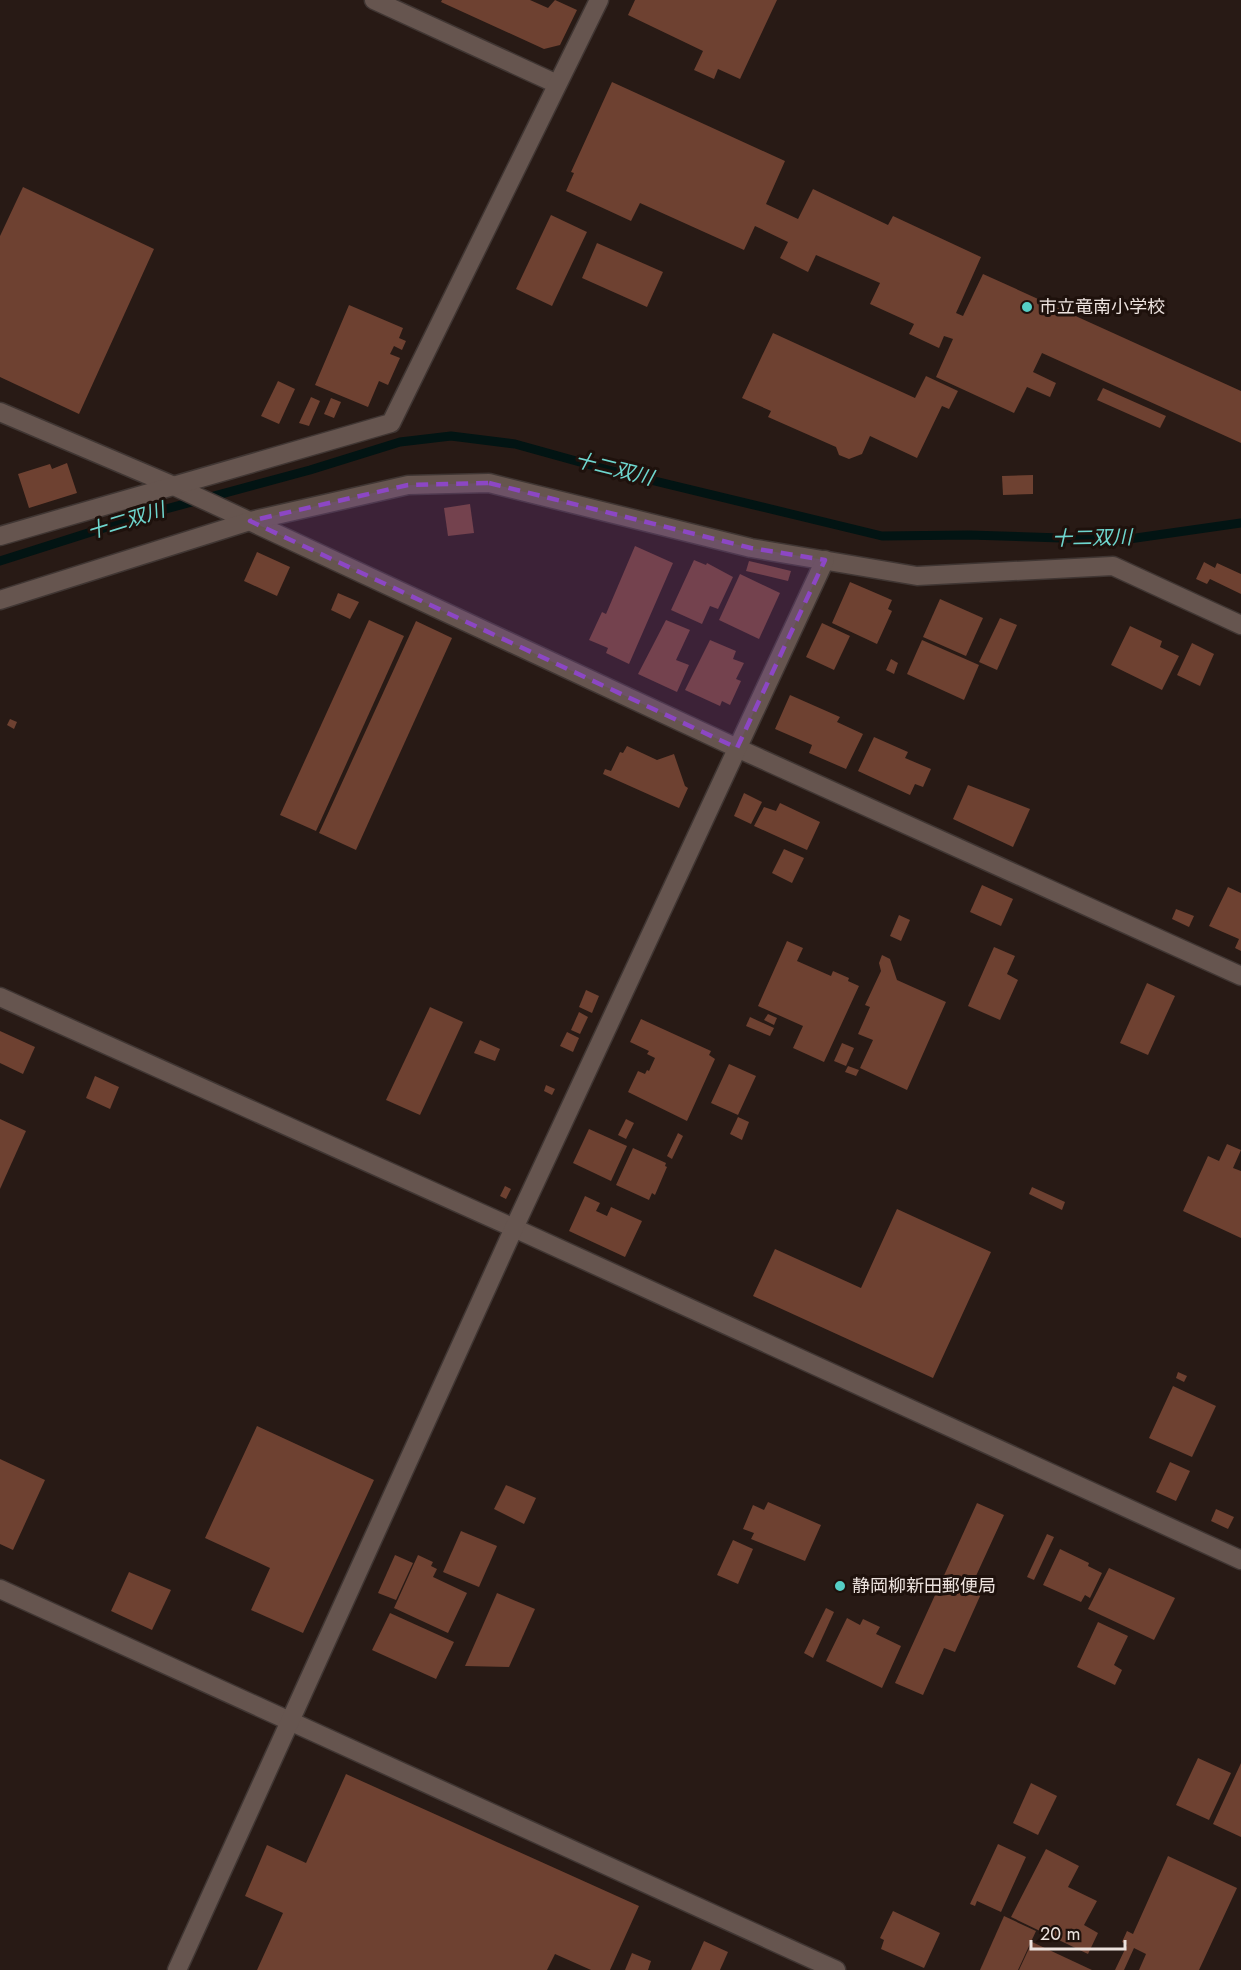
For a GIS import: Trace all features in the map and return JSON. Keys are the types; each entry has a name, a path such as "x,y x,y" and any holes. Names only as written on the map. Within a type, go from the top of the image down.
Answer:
{"street":[{"path":"374,0 557,84"},
{"path":"0,536 390,423 599,0"},
{"path":"0,412 174,486 737,748 1241,976"},
{"path":"0,600 250,521 408,485 489,483 751,548 917,576 1113,566 1241,625"},
{"path":"177,1970 514,1228 825,560"},
{"path":"0,997 514,1228 1241,1560"},
{"path":"0,1589 836,1970"}],"highlighted area":[{"path":"489,483 751,548 825,560 737,748 250,521 408,485"}],"building":[{"path":"442,0 530,0 548,8 555,0 577,10 560,45 544,49 441,2"},
{"path":"635,0 777,0 740,79 718,69 714,79 694,70 703,51 628,15"},
{"path":"612,82 785,161 766,204 798,219 813,189 888,225 893,216 981,257 956,313 963,316 983,274 1241,391 1241,443 1042,353 1033,372 1056,383 1050,397 1027,387 1014,413 936,377 953,339 944,336 939,348 909,334 914,324 870,304 880,283 816,255 808,272 780,258 788,242 755,226 744,250 640,203 631,221 566,191 574,173 571,172"},
{"path":"23,187 154,249 79,414 0,377 0,236"},
{"path":"551,215 587,232 552,306 516,289"},
{"path":"597,243 663,272 647,307 582,278"},
{"path":"349,305 403,328 399,338 406,341 402,350 394,346 390,354 400,358 388,385 379,381 368,407 315,385"},
{"path":"773,333 915,398 926,376 958,391 949,409 942,406 917,458 870,436 862,454 849,459 839,455 836,447 768,417 771,411 742,398"},
{"path":"278,381 295,389 279,424 261,416"},
{"path":"1103,388 1166,416 1160,428 1097,400"},
{"path":"311,397 320,401 309,426 299,423"},
{"path":"331,398 341,402 334,418 324,414"},
{"path":"67,463 77,493 29,508 18,474 50,464 52,469"},
{"path":"1033,475 1033,494 1003,495 1002,476"},
{"path":"470,504 474,533 448,536 444,508"},
{"path":"635,546 673,563 629,664 606,653 608,648 589,640 602,612 606,614"},
{"path":"257,552 290,567 277,596 244,581"},
{"path":"694,560 706,565 707,563 733,577 718,609 710,606 702,624 671,610"},
{"path":"749,561 791,571 788,581 746,571"},
{"path":"1204,562 1215,568 1217,563 1241,574 1241,594 1210,579 1207,584 1196,579"},
{"path":"740,574 780,593 759,639 719,620"},
{"path":"850,582 892,600 888,609 892,611 877,644 832,623"},
{"path":"338,593 359,602 350,619 331,610"},
{"path":"940,599 983,618 966,656 923,637"},
{"path":"1000,618 1017,625 997,670 979,662"},
{"path":"369,620 404,636 316,831 280,815"},
{"path":"666,620 690,630 676,660 689,665 677,692 638,674"},
{"path":"416,621 452,638 356,850 319,833"},
{"path":"822,623 850,636 834,670 806,657"},
{"path":"1130,626 1162,641 1160,647 1179,656 1162,690 1111,665"},
{"path":"710,640 736,651 733,659 744,663 736,679 741,681 730,705 722,701 720,706 685,690"},
{"path":"922,640 979,665 964,700 907,674"},
{"path":"1192,643 1214,654 1200,686 1177,675"},
{"path":"891,659 898,663 894,674 886,670"},
{"path":"790,695 840,717 837,722 863,734 846,769 809,753 812,745 775,729"},
{"path":"10,719 17,722 14,729 7,725"},
{"path":"874,737 908,752 905,758 931,769 923,787 915,784 910,795 858,771"},
{"path":"627,746 657,760 674,754 685,786 688,788 679,808 603,774 605,769 611,771 620,752 623,753"},
{"path":"968,785 1030,809 1013,847 953,819"},
{"path":"744,793 762,802 751,824 734,816"},
{"path":"780,803 820,822 807,850 754,826 764,807 776,811"},
{"path":"784,849 804,858 792,883 772,873"},
{"path":"982,885 1013,899 1001,926 970,912"},
{"path":"1228,887 1241,893 1241,951 1235,948 1239,939 1209,926"},
{"path":"1176,909 1194,916 1189,927 1172,919"},
{"path":"899,915 910,920 901,941 890,936"},
{"path":"787,941 803,948 797,961 831,976 833,971 849,978 848,981 859,986 824,1062 793,1048 803,1026 758,1006"},
{"path":"994,947 1015,956 1007,974 1018,980 1000,1020 968,1006"},
{"path":"882,955 890,959 897,980 946,1002 907,1090 860,1068 873,1040 858,1034 870,1007 865,1005 881,971 879,963"},
{"path":"1147,983 1175,996 1148,1055 1120,1043"},
{"path":"586,990 599,996 592,1013 579,1007"},
{"path":"430,1007 463,1022 420,1115 386,1100"},
{"path":"579,1012 588,1017 580,1034 571,1030"},
{"path":"768,1014 777,1018 774,1025 764,1020"},
{"path":"750,1017 774,1028 770,1036 746,1026"},
{"path":"641,1019 711,1051 709,1055 715,1059 687,1121 628,1092 638,1071 645,1074 647,1070 649,1071 655,1058 647,1054 649,1051 630,1042"},
{"path":"0,1031 35,1047 23,1074 0,1063"},
{"path":"567,1032 579,1038 573,1052 560,1046"},
{"path":"480,1040 500,1049 495,1061 474,1053"},
{"path":"842,1043 854,1048 846,1066 834,1061"},
{"path":"729,1064 756,1076 738,1115 711,1103"},
{"path":"848,1066 859,1070 856,1076 845,1072"},
{"path":"95,1076 119,1087 110,1109 86,1098"},
{"path":"546,1085 555,1089 552,1095 544,1091"},
{"path":"738,1117 749,1122 742,1140 730,1134"},
{"path":"0,1119 26,1131 0,1189"},
{"path":"626,1119 634,1123 626,1139 618,1135"},
{"path":"589,1129 627,1146 611,1181 573,1163"},
{"path":"678,1133 683,1136 672,1159 667,1156"},
{"path":"1227,1144 1241,1150 1233,1168 1241,1171 1241,1238 1183,1211 1208,1156 1219,1161"},
{"path":"633,1148 666,1163 667,1167 655,1195 652,1193 649,1200 616,1185"},
{"path":"505,1186 511,1189 506,1199 500,1196"},
{"path":"1032,1187 1065,1202 1062,1210 1029,1194"},
{"path":"585,1196 600,1203 596,1211 607,1216 611,1207 642,1221 625,1257 569,1231"},
{"path":"897,1209 991,1252 933,1378 753,1296 775,1249 861,1288"},
{"path":"1178,1372 1187,1376 1184,1382 1176,1378"},
{"path":"1173,1386 1216,1406 1192,1457 1149,1438"},
{"path":"257,1426 374,1480 303,1633 251,1610 270,1568 205,1538"},
{"path":"0,1459 45,1480 13,1550 0,1544"},
{"path":"1170,1462 1190,1471 1176,1501 1156,1492"},
{"path":"506,1485 536,1498 524,1524 494,1509"},
{"path":"768,1502 821,1525 805,1561 751,1539 754,1533 743,1529 753,1505 764,1510"},
{"path":"977,1503 1004,1515 970,1589 981,1594 955,1652 944,1648 923,1695 895,1683"},
{"path":"1216,1509 1234,1517 1228,1529 1211,1521"},
{"path":"461,1531 497,1546 479,1587 443,1572"},
{"path":"1047,1534 1054,1537 1034,1580 1027,1577"},
{"path":"733,1540 753,1549 738,1584 717,1575"},
{"path":"1060,1549 1089,1563 1088,1566 1102,1573 1090,1598 1085,1595 1081,1602 1043,1585"},
{"path":"395,1555 413,1563 396,1600 378,1593"},
{"path":"418,1555 433,1562 431,1566 437,1569 433,1577 467,1593 448,1633 394,1608"},
{"path":"1109,1568 1175,1598 1154,1640 1088,1609"},
{"path":"129,1572 171,1590 152,1630 111,1611"},
{"path":"497,1593 535,1609 509,1667 465,1666"},
{"path":"826,1608 834,1612 813,1658 804,1653"},
{"path":"390,1613 454,1642 436,1679 372,1650"},
{"path":"847,1618 860,1625 863,1619 880,1627 876,1634 901,1646 882,1688 826,1661"},
{"path":"1098,1622 1128,1636 1114,1665 1122,1670 1115,1685 1077,1667"},
{"path":"1198,1758 1231,1773 1209,1820 1176,1805"},
{"path":"1241,1763 1241,1837 1213,1824"},
{"path":"346,1774 639,1906 610,1970 591,1970 555,1954 547,1970 257,1970 283,1913 245,1896 267,1845 306,1863"},
{"path":"1031,1783 1057,1796 1038,1835 1013,1823"},
{"path":"998,1844 1026,1857 1001,1912 977,1901 975,1906 970,1904"},
{"path":"1046,1849 1079,1866 1068,1887 1097,1901 1084,1925 1098,1933 1088,1954 1011,1917"},
{"path":"1168,1856 1237,1888 1199,1970 1139,1970 1146,1954 1134,1948 1124,1970 1115,1970 1127,1945 1122,1942 1127,1931 1133,1934"},
{"path":"893,1911 940,1933 924,1968 881,1949 884,1940 880,1938"},
{"path":"1004,1916 1036,1931 1018,1970 980,1970"},
{"path":"704,1941 728,1952 720,1970 691,1970"},
{"path":"1032,1942 1092,1970 1019,1970"},
{"path":"632,1953 651,1961 648,1970 625,1970"}],"waterway":[{"name":"十二双川","path":"0,561 151,513 310,470 400,442 451,436 515,444 605,469 882,536 969,535 1122,540 1241,523"}],"place":[{"name":"市立竜南小学校","path":"1027,307"},
{"name":"静岡柳新田郵便局","path":"840,1586"}]}
